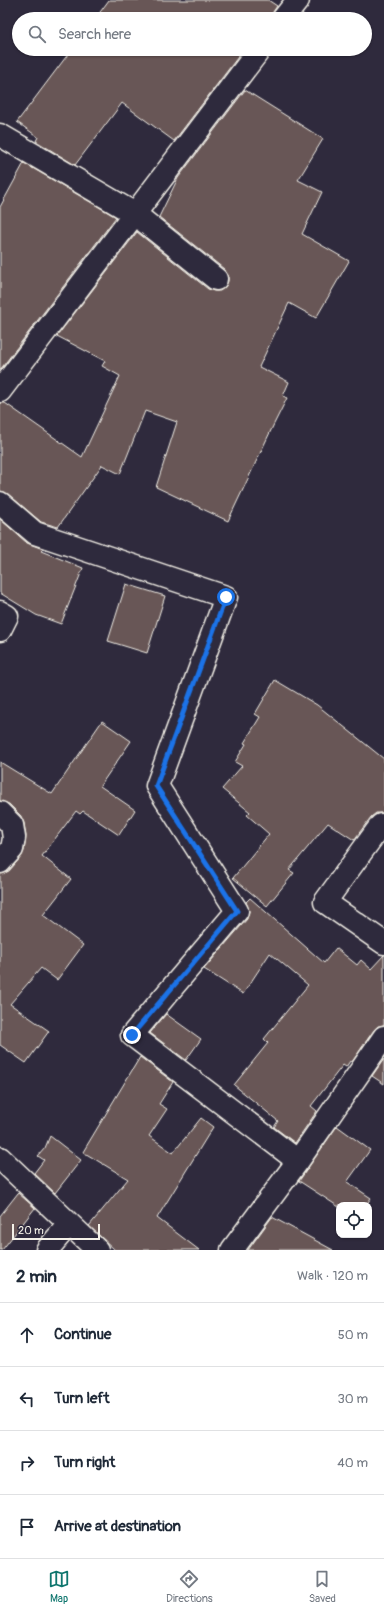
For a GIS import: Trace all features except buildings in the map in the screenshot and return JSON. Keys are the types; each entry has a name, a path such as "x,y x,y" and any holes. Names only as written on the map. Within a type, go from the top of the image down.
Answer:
{"street":[{"path":"289,12 298,0"},
{"path":"0,391 255,56"},
{"path":"0,135 135,214 216,279"},
{"path":"0,503 35,533 226,597 156,786 237,911 132,1035 298,1161"},
{"path":"0,612 6,616 0,630"},
{"path":"0,813 12,825 14,838 12,849 0,862"},
{"path":"381,825 325,902 384,943"},
{"path":"232,1250 298,1161 384,1037"},
{"path":"0,1159 96,1250"},
{"path":"47,1250 69,1224"}],"route":[{"path":"132,1035 237,911 156,786 226,597"}]}
